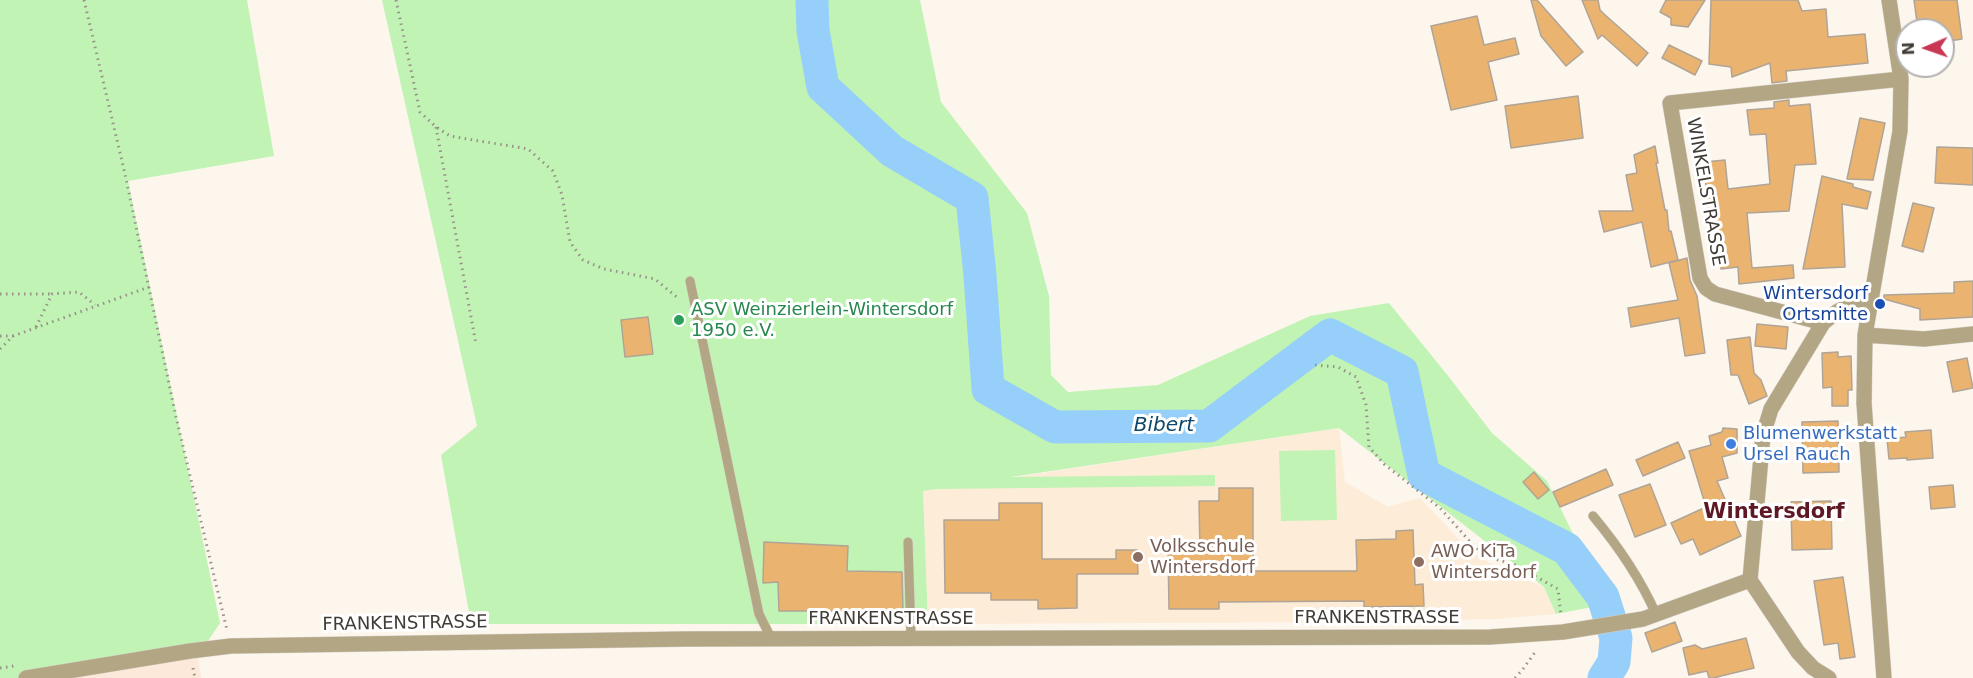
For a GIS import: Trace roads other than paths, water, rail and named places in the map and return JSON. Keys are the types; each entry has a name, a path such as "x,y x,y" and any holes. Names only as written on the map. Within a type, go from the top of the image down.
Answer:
{"street":[{"path":"1884,678 1864,403 1865,335 1900,131 1901,79 1889,0"},
{"name":"WINKELSTRASSE","path":"1823,323 1715,294 1706,288 1700,278 1670,103 1901,79"},
{"path":"1829,678 1813,668 1798,652 1750,580 1763,435 1771,409 1823,323 1838,311 1849,306 1871,306"},
{"path":"1865,335 1924,339 1973,334"},
{"name":"FRANKENSTRASSE","path":"26,678 231,646 771,638 1479,637 1547,634 1569,632 1650,616 1750,580"}],"lane":[{"path":"690,281 759,614 771,638"},
{"path":"1593,516 1623,554 1641,582 1650,616"},
{"path":"908,542 911,638"}],"waterway":[{"name":"Bibert","path":"812,0 813,31 823,87 892,151 972,198 988,389 1055,427 1209,426 1330,335 1402,372 1424,475 1567,549 1603,597 1616,638 1614,662 1604,678"}],"place":[{"name":"Wintersdorf Ortsmitte","path":"1880,304"},
{"name":"ASV Weinzierlein-Wintersdorf 1950 e.V.","path":"679,320"},
{"name":"Blumenwerkstatt Ursel Rauch","path":"1731,444"},
{"name":"Volksschule Wintersdorf","path":"1138,557"},
{"name":"AWO KiTa Wintersdorf","path":"1419,562"}],"district":[{"name":"Wintersdorf","path":"1774,513"}]}
